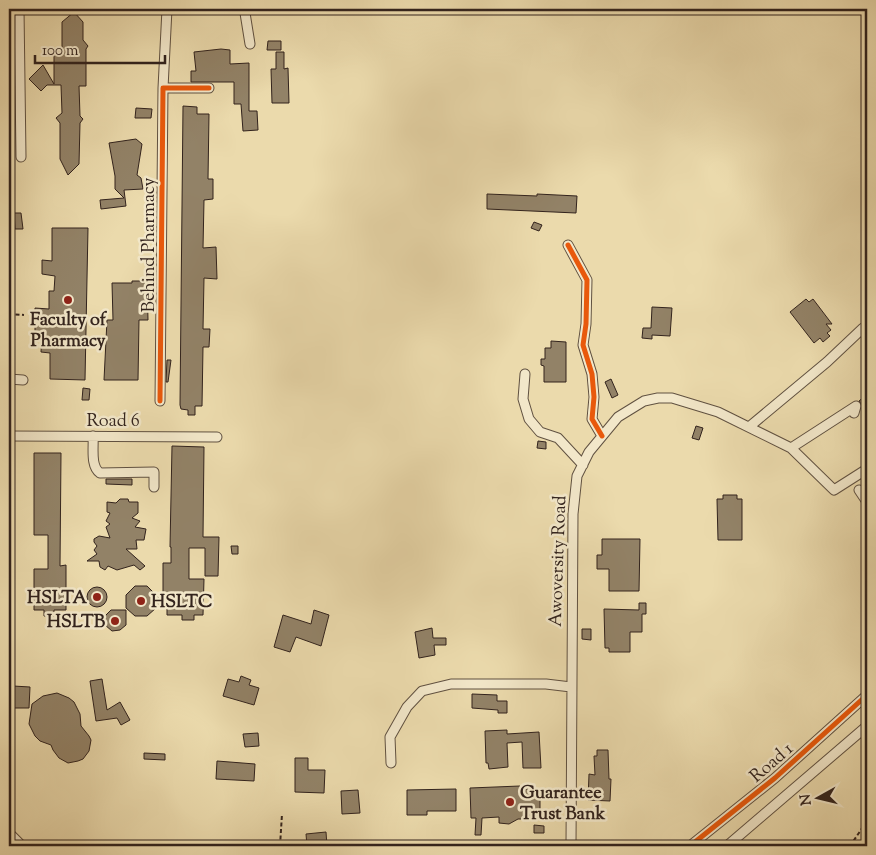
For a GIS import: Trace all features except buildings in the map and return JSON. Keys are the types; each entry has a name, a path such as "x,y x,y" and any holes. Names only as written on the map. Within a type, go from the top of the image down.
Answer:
{"street":[{"path":"19,9 21,157"},
{"name":"Behind Pharmacy","path":"160,401 163,88 167,9"},
{"path":"242,9 245,13 250,44"},
{"path":"163,88 209,88"},
{"path":"568,245 587,280 586,324 583,345 592,374 594,397 592,419 602,436"},
{"path":"749,427 827,362 862,328"},
{"path":"525,374 523,399 529,419 540,432 558,438 583,465"},
{"path":"9,379 23,380"},
{"name":"Awoversity Road","path":"571,846 572,514 577,476 589,452 618,416 644,401 672,398 718,412 791,448 834,490 867,469"},
{"path":"791,448 856,406 854,413"},
{"name":"Road 6","path":"9,436 217,437"},
{"path":"93,436 94,466 96,470 100,473 154,472 154,488"},
{"path":"859,490 867,502"},
{"path":"391,763 390,737 407,707 422,691 451,684 546,684 571,687"},
{"name":"Road 1","path":"690,846 775,778 867,695"},
{"name":"Road 1","path":"727,846 739,842 867,726"},
{"path":"9,833 22,846"}],"path":[{"path":"9,314 24,315"},
{"path":"280,846 282,814"},
{"path":"850,846 867,821"}],"cycle path":[{"path":"160,401 163,88 209,88"},
{"path":"568,245 587,280 586,324 583,345 592,374 594,397 592,419 602,436"},
{"path":"690,846 775,778 867,695"}],"place":[{"name":"Faculty of Pharmacy","path":"68,300"},
{"name":"HSLTA","path":"97,597"},
{"name":"HSLTC","path":"141,601"},
{"name":"HSLTB","path":"115,621"},
{"name":"Guarantee Trust Bank","path":"510,802"}]}
